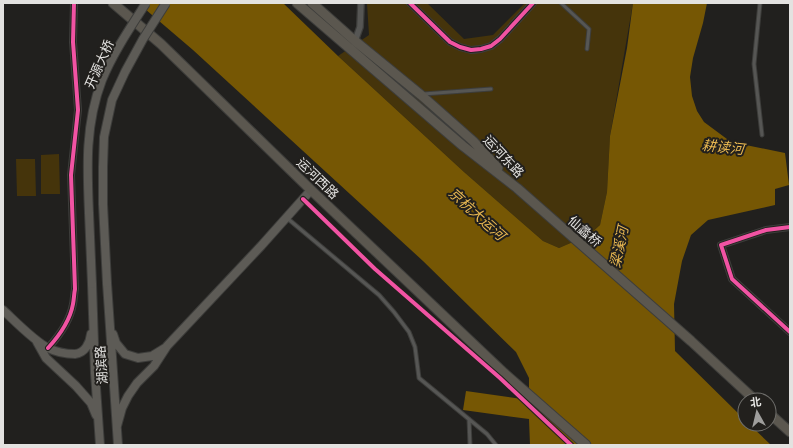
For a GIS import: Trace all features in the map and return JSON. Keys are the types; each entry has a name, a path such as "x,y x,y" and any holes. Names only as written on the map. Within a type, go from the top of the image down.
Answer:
{"main road":[{"name":"运河西路","path":"113,3 160,44 504,373 586,445"},
{"name":"开源大桥","path":"92,284 87,172 88,139 95,104 102,80 126,33 146,3"},
{"name":"湖滨路","path":"118,445 107,283 103,196 102,167 104,137 112,100 143,39 166,3"},
{"name":"运河东路","path":"297,3 463,146 517,188"},
{"name":"运河东路","path":"312,3 355,41 421,94 473,141 517,188"},
{"name":"仙蠡桥","path":"517,188 691,341 746,392"},
{"path":"117,426 122,408 128,396 137,383 154,366 167,346 311,190"},
{"name":"湖滨路","path":"92,284 95,373 100,445"},
{"path":"3,310 36,340 48,348 67,354 80,353 87,348 91,337 93,311"},
{"path":"110,320 116,343 125,354 138,358 152,356 167,346"},
{"path":"36,340 46,358 76,386 90,403 98,421"},
{"path":"777,420 790,432"}],"street":[{"path":"48,348 61,332 68,319 73,306 75,289 71,176 78,110 73,42 74,3"},
{"path":"355,41 360,27 361,3"},
{"path":"410,3 450,42 471,50 491,46 500,39 533,3"},
{"path":"790,227 766,230 721,245 732,279 790,332"}],"lane":[{"path":"561,3 589,29 587,49"},
{"path":"760,3 754,64 762,135"},
{"path":"421,94 491,89"},
{"path":"286,218 379,295 409,332 415,347 419,378 434,392 487,434 496,445"},
{"path":"469,419 470,445"}],"shaded area":[{"path":"367,3 427,3 464,39 493,35 525,3 633,3 610,136 607,192 600,225 589,235 559,248 543,241 464,172 338,56 369,35"},
{"path":"59,154 60,194 41,194 41,155"},
{"path":"16,159 35,159 36,196 17,196"}],"water":[{"path":"138,3 283,3 338,56 464,172 543,241 559,248 589,235 600,225 607,192 610,136 627,48 633,3 707,3 693,58 690,77 692,96 697,111 704,122 731,142 785,153 789,185 775,189 775,205 708,220 691,235 682,261 674,304 675,351 737,412 737,432 757,432 771,445 530,445 529,419 463,410 466,391 529,400 529,378 516,352 423,261 193,50"}],"cycle path":[{"path":"48,348 67,322 72,310 75,289 71,175 78,110 73,42 74,3"},
{"path":"410,3 450,42 471,50 491,46 500,39 533,3"},
{"path":"303,199 375,269 500,378 571,445"},
{"path":"790,227 766,230 721,245 732,279 790,332"}],"water label":[{"name":"耕读河","path":"723,147"},
{"name":"京杭大运河","path":"477,214"},
{"name":"梁溪河","path":"619,247"}]}
